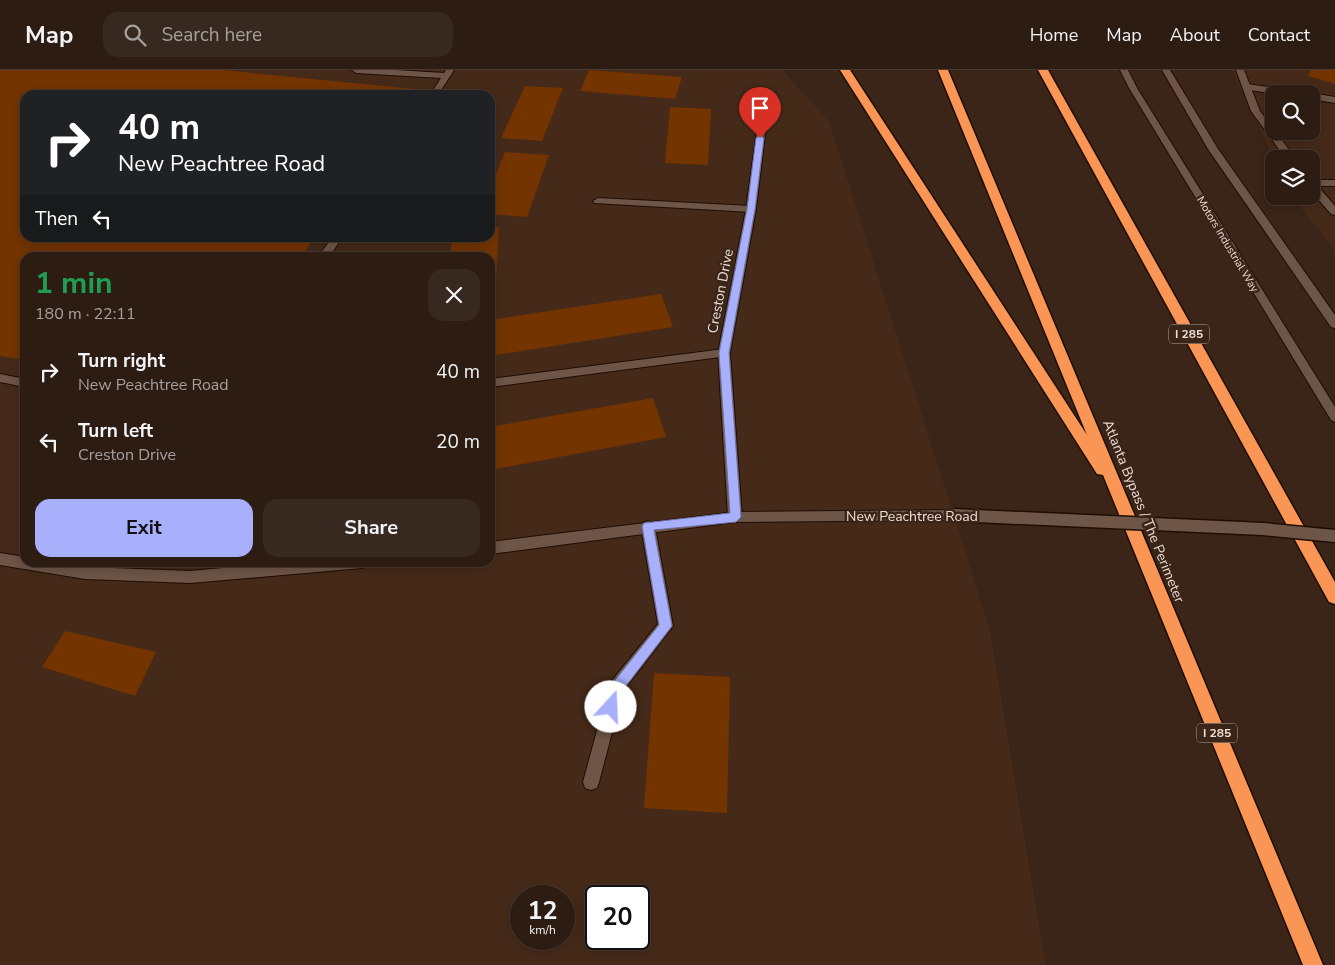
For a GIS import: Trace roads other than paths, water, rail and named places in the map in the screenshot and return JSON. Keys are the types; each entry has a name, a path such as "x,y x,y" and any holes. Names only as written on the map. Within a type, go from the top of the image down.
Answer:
{"highway":[{"path":"845,70 1122,501"},
{"name":"Atlanta Bypass / The Perimeter","path":"943,70 1313,965"},
{"name":"I 285","path":"1043,70 1335,597"}],"street":[{"path":"356,70 448,73"},
{"name":"Motors Industrial Way","path":"1124,70 1133,88 1335,417"},
{"path":"1166,70 1213,149 1335,324"},
{"path":"1240,70 1256,111 1284,150"},
{"path":"437,90 448,73"},
{"path":"1247,88 1265,90"},
{"path":"1320,98 1335,100"},
{"name":"Creston Drive","path":"736,517 724,353 751,209 765,102"},
{"path":"1320,184 1335,183"},
{"path":"1320,194 1335,212"},
{"path":"598,201 751,209"},
{"path":"495,382 724,353"},
{"path":"0,378 20,382"},
{"name":"New Peachtree Road","path":"495,547 648,526 736,517 954,515 1263,529 1335,536"},
{"path":"591,782 616,688 666,626 648,526"},
{"path":"0,559 20,562"},
{"path":"49,567 85,573 190,577 296,567"}]}
